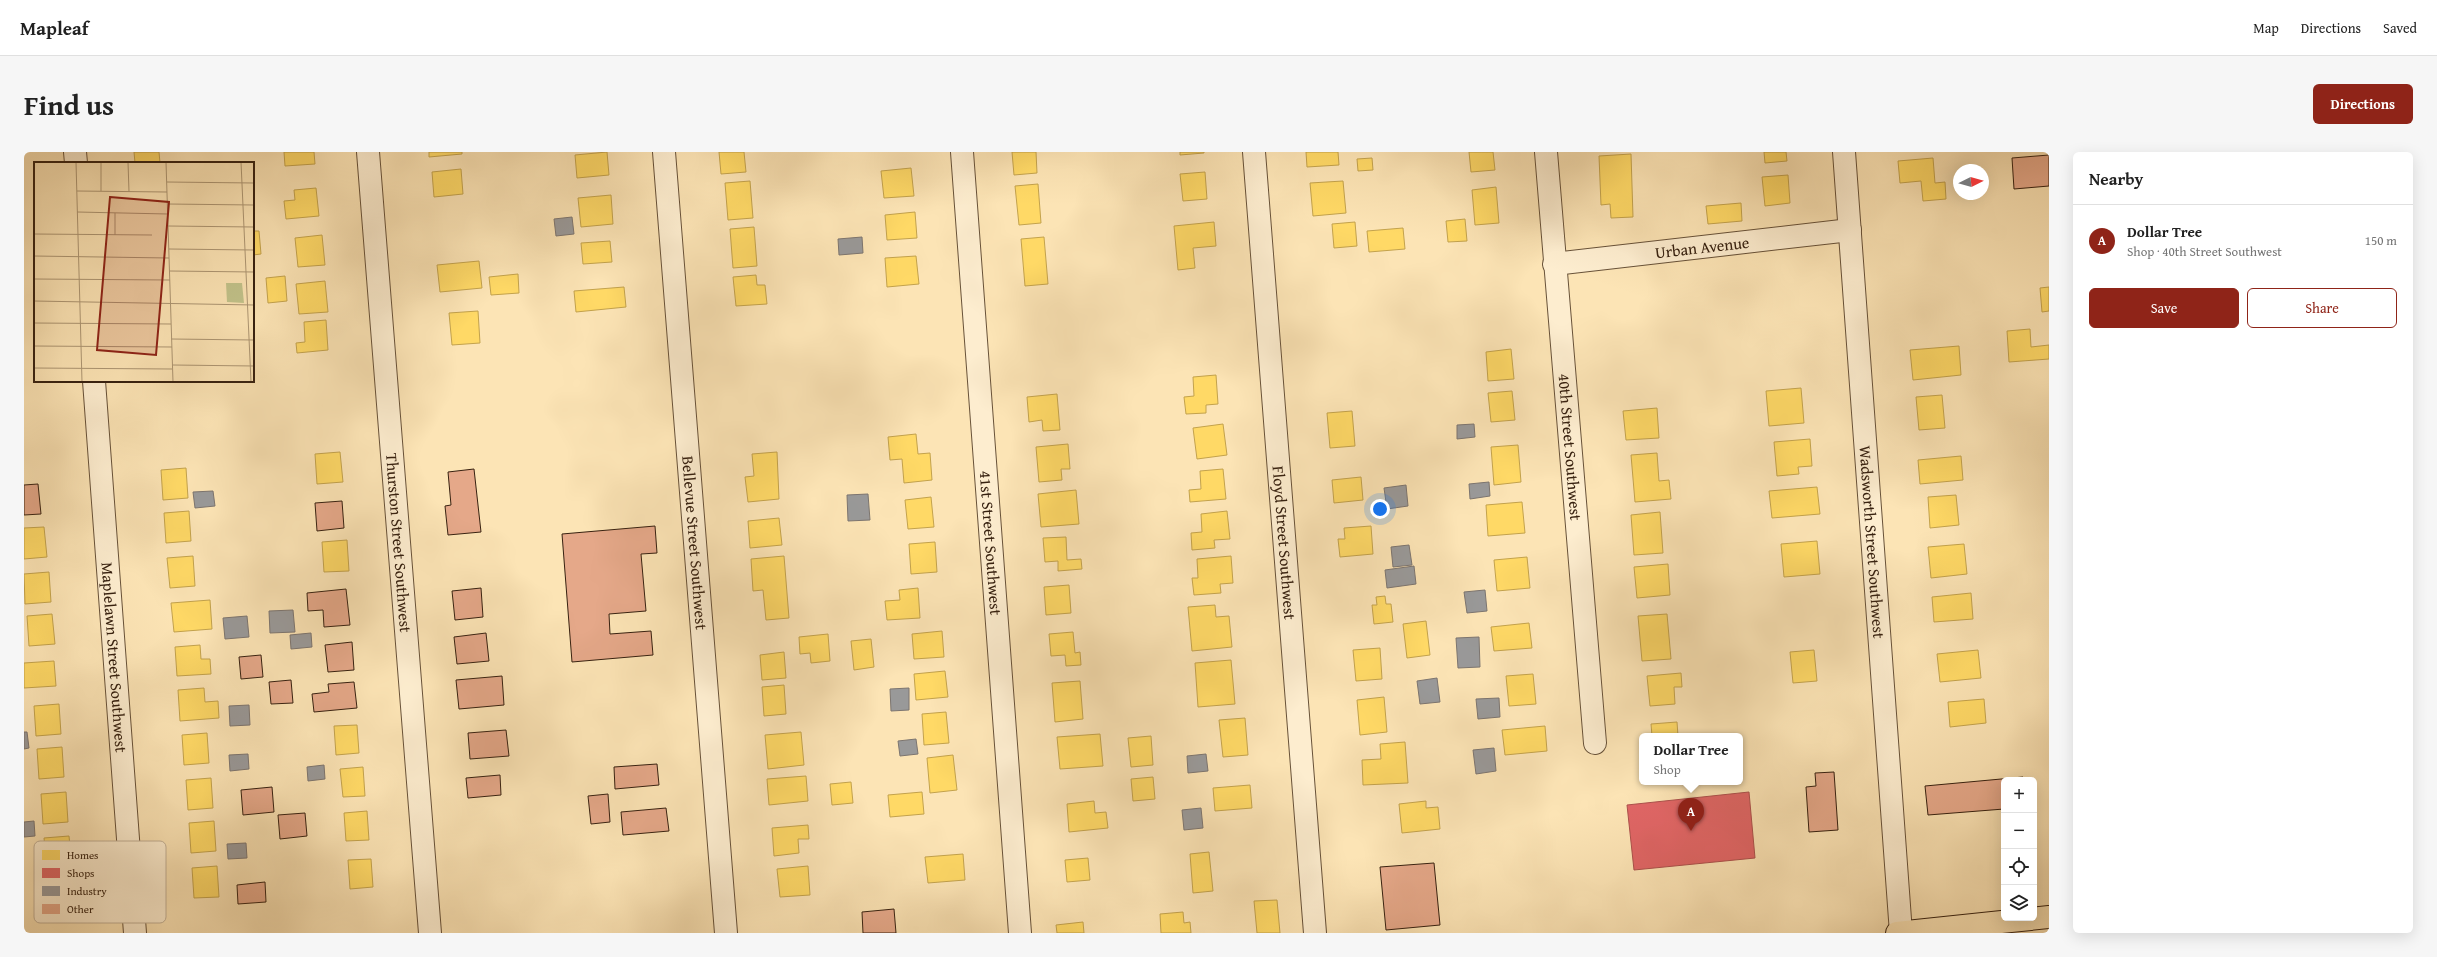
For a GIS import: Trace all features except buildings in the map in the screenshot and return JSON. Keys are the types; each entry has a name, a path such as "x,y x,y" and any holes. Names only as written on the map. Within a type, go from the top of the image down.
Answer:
{"main road":[{"path":"1897,933 2027,927 2049,917"}],"street":[{"path":"75,152 76,162"},
{"name":"Thurston Street Southwest","path":"368,152 430,933"},
{"name":"Bellevue Street Southwest","path":"664,152 726,933"},
{"name":"41st Street Southwest","path":"962,152 1020,933"},
{"name":"Floyd Street Southwest","path":"1254,152 1315,933"},
{"name":"40th Street Southwest","path":"1546,152 1554,264 1595,743"},
{"name":"Wadsworth Street Southwest","path":"1844,152 1901,932"},
{"name":"Urban Avenue","path":"1554,264 1850,230"},
{"name":"Maplelawn Street Southwest","path":"94,382 128,841"},
{"name":"Maplelawn Street Southwest","path":"134,923 135,933"}],"place":[{"name":"Dollar Tree","path":"1691,831"}]}
